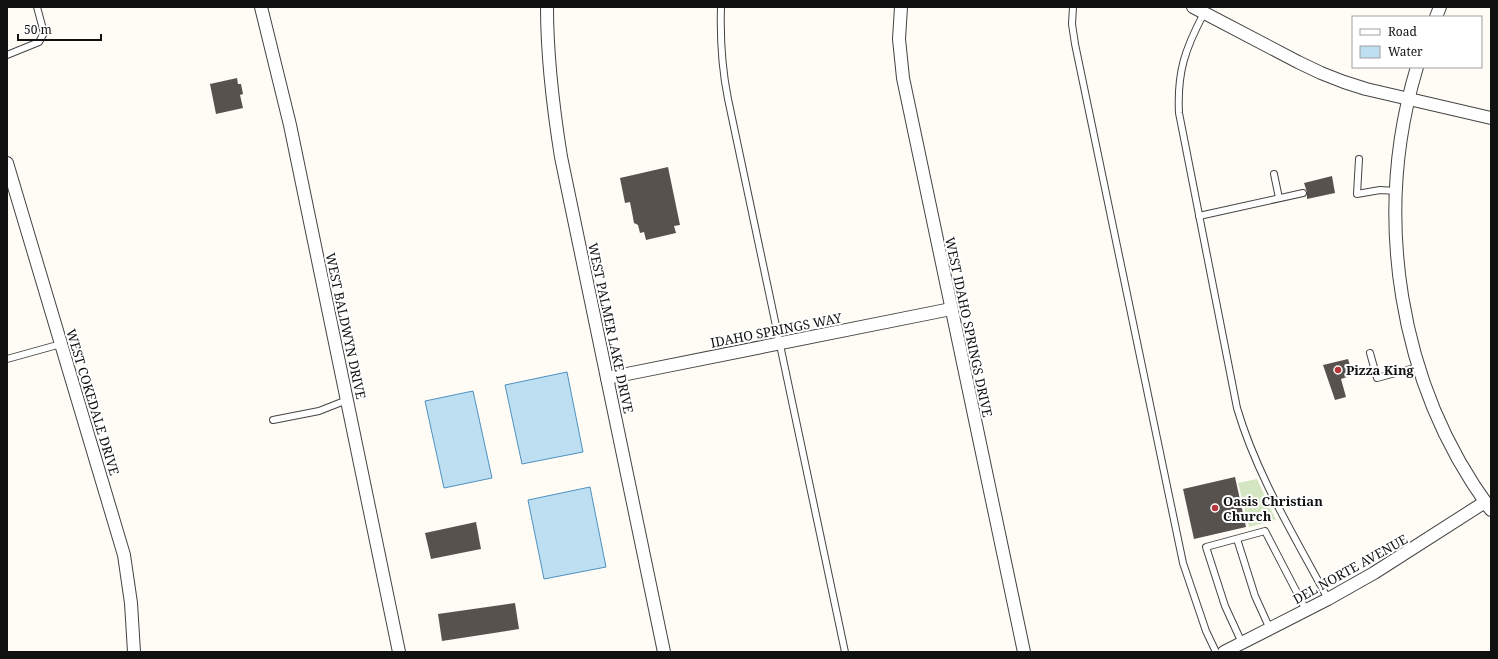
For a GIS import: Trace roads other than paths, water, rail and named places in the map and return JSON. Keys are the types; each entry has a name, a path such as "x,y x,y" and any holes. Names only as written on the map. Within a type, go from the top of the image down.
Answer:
{"street":[{"name":"WEST BALDWYN DRIVE","path":"261,7 290,125 398,652"},
{"name":"WEST PALMER LAKE DRIVE","path":"547,7 547,33 551,90 561,157 664,652"},
{"name":"WEST IDAHO SPRINGS DRIVE","path":"901,7 899,39 903,78 1024,652"},
{"path":"1198,10 1321,73 1366,89 1491,118"},
{"path":"1417,68 1408,98 1400,145 1396,191 1396,237 1398,267 1407,324 1418,367 1434,409 1459,460 1488,506"},
{"name":"WEST COKEDALE DRIVE","path":"7,163 124,555 131,603 134,652"},
{"name":"IDAHO SPRINGS WAY","path":"607,378 951,309"},
{"name":"DEL NORTE AVENUE","path":"1224,652 1328,599 1488,506"}],"lane":[{"path":"7,55 38,42 44,33 38,7"},
{"path":"720,7 723,73 845,652"},
{"path":"1072,7 1072,24 1075,44 1184,563 1206,631 1216,652"},
{"path":"1198,10 1184,54 1178,93 1179,113 1237,408 1244,433 1257,465 1328,599"},
{"path":"1359,159 1357,194 1380,190 1396,191"},
{"path":"1274,174 1279,198"},
{"path":"1199,216 1303,193"},
{"path":"7,359 61,344"},
{"path":"1370,353 1377,378 1418,367"},
{"path":"273,420 319,411 347,400"},
{"path":"1242,643 1223,600 1206,547 1266,531 1306,610"},
{"path":"1237,539 1255,596 1270,629"}],"water":[{"path":"567,372 583,452 522,464 505,385"},
{"path":"473,391 492,478 444,488 425,401"},
{"path":"590,487 606,567 544,579 528,500"}],"place":[{"name":"Pizza King","path":"1338,370"},
{"name":"Oasis Christian Church","path":"1215,508"}]}
